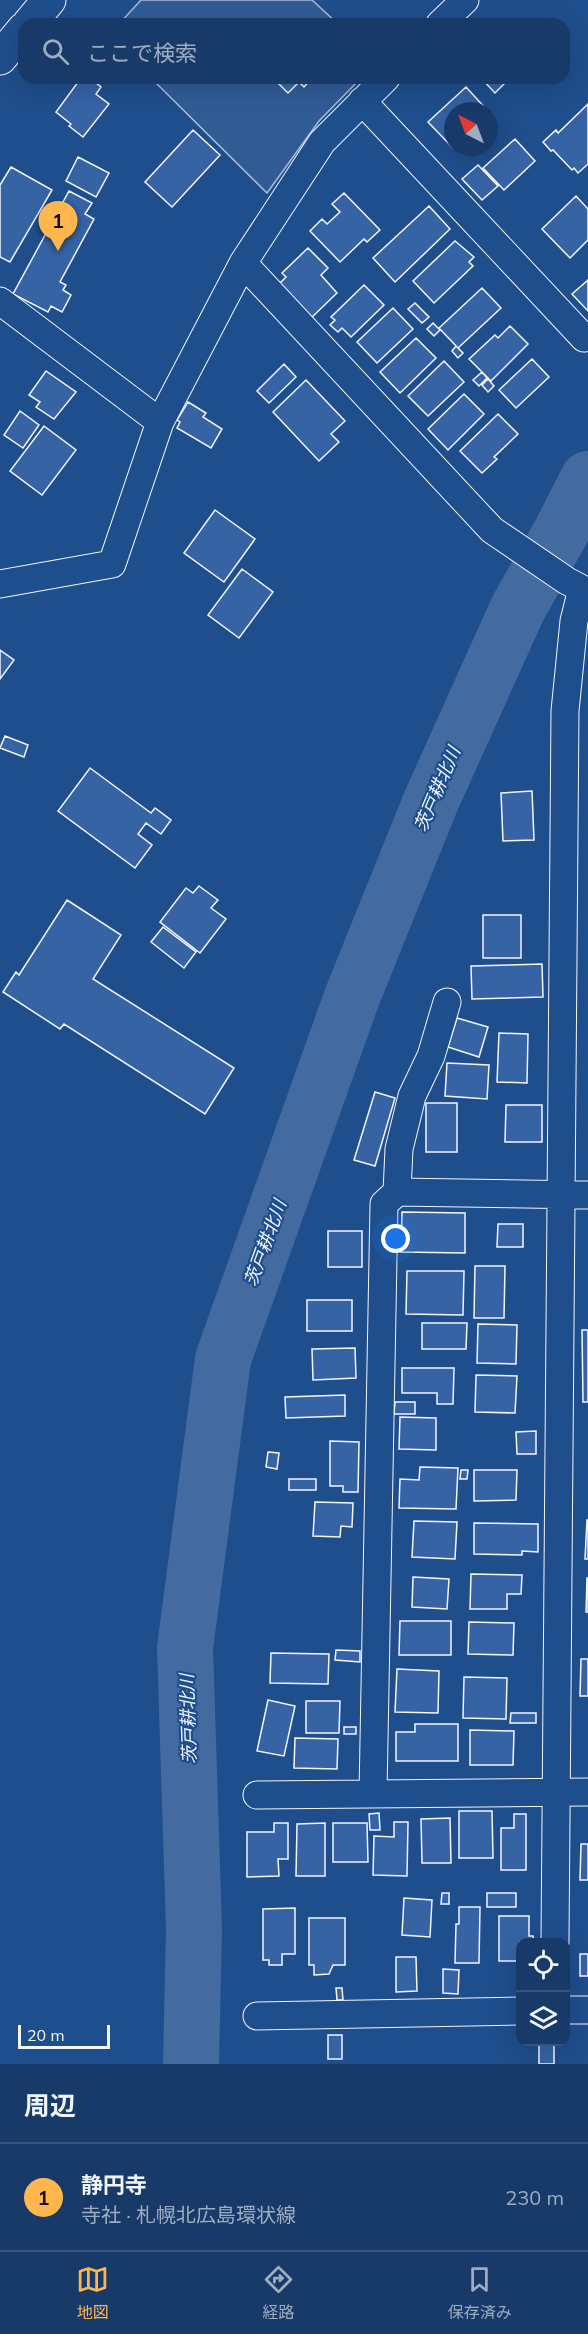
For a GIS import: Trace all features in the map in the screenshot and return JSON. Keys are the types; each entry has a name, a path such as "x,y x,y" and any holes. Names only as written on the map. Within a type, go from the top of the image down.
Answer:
{"main road":[{"path":"34,18 49,0"},
{"path":"0,58 18,36"}],"street":[{"path":"446,18 465,0"},
{"path":"0,584 112,564 160,422 243,263 322,142 380,84"},
{"path":"362,101 584,338"},
{"path":"243,263 484,522 505,541 579,588 565,711 575,1195 556,1793 555,1938"},
{"path":"0,301 160,422"},
{"path":"397,1192 399,1149 412,1096 431,1056 447,1002"},
{"path":"373,1794 384,1204 397,1192 575,1195"},
{"path":"257,1795 588,1792"},
{"path":"570,2010 588,2010"},
{"path":"257,2016 516,2011"}],"shaded area":[{"path":"141,0 312,0 332,18 124,18"},
{"path":"157,84 355,84 319,121 267,193"}],"building":[{"path":"77,84 97,84 101,87 96,94 109,104 83,137 56,112"},
{"path":"279,84 297,84 288,93"},
{"path":"487,84 504,84 495,93"},
{"path":"466,87 480,102 450,102"},
{"path":"588,104 588,164 578,173 543,142 556,130 558,133"},
{"path":"444,107 444,139 428,122"},
{"path":"193,130 220,155 172,207 145,182"},
{"path":"515,139 535,161 504,190 483,168"},
{"path":"78,157 109,173 96,197 66,181"},
{"path":"478,165 498,186 482,200 462,179"},
{"path":"11,167 52,190 10,262 0,257 0,185"},
{"path":"69,191 92,203 85,214 94,219 60,282 66,285 63,290 71,295 62,312 51,306 48,312 13,294"},
{"path":"344,193 380,230 367,242 364,239 340,262 310,231 322,219 327,224 340,212 332,204"},
{"path":"576,196 588,209 588,240 570,258 542,229"},
{"path":"429,206 450,229 395,282 373,258"},
{"path":"455,241 474,257 469,262 473,266 434,303 413,281"},
{"path":"308,248 328,268 321,275 337,293 310,319 277,286 286,277 282,273"},
{"path":"588,280 588,311 572,294"},
{"path":"364,285 384,305 351,337 342,328 338,332 330,325 335,320 331,317"},
{"path":"482,288 501,308 458,348 439,328"},
{"path":"415,303 429,317 422,323 408,309"},
{"path":"393,308 413,329 377,363 357,342"},
{"path":"433,323 440,330 434,336 427,329"},
{"path":"510,326 528,344 491,381 469,359 495,335 498,338"},
{"path":"416,338 436,358 400,393 380,372"},
{"path":"456,346 463,353 458,358 452,351"},
{"path":"532,359 549,377 516,408 499,390"},
{"path":"444,361 464,382 428,416 408,396"},
{"path":"284,364 296,377 269,403 257,391"},
{"path":"46,371 76,392 54,419 36,407 40,402 29,395"},
{"path":"482,372 487,378 479,386 473,380"},
{"path":"488,379 494,386 488,392 482,385"},
{"path":"306,380 345,421 331,434 339,442 319,461 273,412"},
{"path":"464,394 484,414 448,450 428,429"},
{"path":"188,402 206,413 203,417 222,429 211,448 177,428 180,422 177,420"},
{"path":"20,411 39,425 23,448 4,435"},
{"path":"498,414 518,434 494,457 497,459 482,473 460,451"},
{"path":"44,426 76,450 42,495 10,471"},
{"path":"215,510 255,539 224,582 184,553"},
{"path":"242,569 273,592 239,638 208,615"},
{"path":"0,650 14,660 0,679"},
{"path":"5,736 28,745 24,757 0,748"},
{"path":"90,768 151,813 155,808 171,820 161,834 146,823 138,834 152,845 135,868 58,811"},
{"path":"532,791 534,840 503,841 501,793"},
{"path":"199,886 218,900 211,908 226,919 200,953 160,922 186,888 193,893"},
{"path":"67,900 121,935 93,979 234,1068 205,1114 64,1024 60,1029 3,992 16,972 19,975"},
{"path":"483,915 521,915 521,958 483,958"},
{"path":"163,927 196,952 184,968 151,942"},
{"path":"542,964 543,997 472,999 471,966"},
{"path":"457,1018 488,1027 479,1057 448,1047"},
{"path":"499,1033 528,1034 527,1083 497,1082"},
{"path":"447,1063 489,1065 487,1099 445,1096"},
{"path":"375,1092 395,1098 375,1166 354,1160"},
{"path":"426,1103 457,1103 457,1152 426,1152"},
{"path":"506,1105 542,1105 542,1142 505,1142"},
{"path":"402,1212 465,1213 465,1253 401,1252"},
{"path":"498,1224 523,1224 523,1247 497,1247"},
{"path":"328,1231 362,1231 362,1267 328,1267"},
{"path":"475,1266 505,1266 504,1318 474,1318"},
{"path":"407,1271 464,1271 463,1315 406,1314"},
{"path":"307,1300 352,1300 352,1331 307,1331"},
{"path":"422,1323 467,1323 466,1349 422,1349"},
{"path":"478,1324 517,1325 516,1364 477,1363"},
{"path":"582,1330 588,1330 588,1402 583,1402"},
{"path":"355,1348 356,1378 313,1380 312,1349"},
{"path":"402,1368 454,1368 453,1404 437,1404 437,1393 402,1393"},
{"path":"476,1375 517,1376 515,1413 475,1412"},
{"path":"345,1395 345,1416 286,1418 285,1397"},
{"path":"395,1402 415,1402 415,1414 394,1414"},
{"path":"400,1417 436,1418 436,1450 399,1449"},
{"path":"536,1431 536,1454 517,1454 516,1432"},
{"path":"330,1441 359,1442 358,1492 343,1492 343,1486 330,1486"},
{"path":"268,1452 279,1453 277,1469 266,1467"},
{"path":"420,1467 458,1468 456,1509 399,1508 400,1479 419,1480"},
{"path":"461,1470 468,1470 467,1479 460,1479"},
{"path":"474,1470 517,1470 516,1500 474,1501"},
{"path":"289,1479 316,1479 316,1490 289,1490"},
{"path":"315,1502 353,1503 352,1527 341,1526 340,1537 313,1536"},
{"path":"587,1520 588,1559 585,1559"},
{"path":"414,1521 457,1522 455,1559 412,1557"},
{"path":"474,1523 538,1524 538,1552 522,1551 522,1555 474,1554"},
{"path":"471,1574 522,1575 521,1594 507,1594 507,1609 470,1609"},
{"path":"413,1577 449,1579 447,1609 412,1607"},
{"path":"587,1578 588,1612 586,1612"},
{"path":"400,1621 451,1621 451,1655 399,1655"},
{"path":"469,1622 514,1623 513,1655 468,1654"},
{"path":"336,1650 360,1651 360,1662 335,1660"},
{"path":"271,1653 329,1654 328,1684 270,1683"},
{"path":"581,1659 588,1659 588,1696 580,1696"},
{"path":"397,1669 439,1671 438,1713 395,1712"},
{"path":"464,1677 507,1678 506,1719 463,1718"},
{"path":"268,1700 295,1706 284,1756 257,1751"},
{"path":"306,1701 340,1701 339,1733 306,1733"},
{"path":"511,1713 536,1713 536,1723 510,1723"},
{"path":"415,1724 458,1724 458,1761 396,1761 396,1732 415,1732"},
{"path":"344,1727 356,1727 356,1734 344,1734"},
{"path":"470,1730 514,1731 513,1765 470,1765"},
{"path":"295,1738 338,1739 337,1769 294,1768"},
{"path":"459,1811 492,1811 493,1858 459,1858"},
{"path":"379,1813 380,1830 370,1830 369,1814"},
{"path":"514,1814 526,1814 526,1870 501,1870 501,1828 514,1828"},
{"path":"450,1818 451,1863 422,1863 421,1819"},
{"path":"394,1822 408,1822 407,1876 373,1875 374,1836 394,1837"},
{"path":"274,1823 288,1823 288,1859 278,1859 279,1876 247,1877 247,1832 274,1832"},
{"path":"325,1823 325,1876 296,1876 297,1824"},
{"path":"333,1823 367,1823 368,1862 333,1862"},
{"path":"581,1844 588,1844 588,1880 580,1880"},
{"path":"442,1893 449,1893 449,1904 441,1904"},
{"path":"487,1893 516,1893 516,1907 487,1907"},
{"path":"404,1898 432,1900 430,1937 402,1935"},
{"path":"459,1907 480,1907 479,1963 455,1963"},
{"path":"295,1908 295,1954 282,1954 282,1965 269,1965 269,1960 263,1960 263,1909"},
{"path":"499,1916 529,1916 529,1936 533,1938 516,1938 516,1961 499,1961"},
{"path":"309,1918 345,1918 345,1965 333,1965 329,1974 314,1975 314,1965 309,1965"},
{"path":"580,1954 588,1954 588,1976 580,1976"},
{"path":"396,1957 416,1957 417,1991 396,1992"},
{"path":"443,1969 459,1970 458,1994 443,1993"},
{"path":"336,1988 342,1988 343,2000 337,2000"},
{"path":"328,2035 342,2035 342,2059 328,2059"},
{"path":"539,2046 554,2046 554,2064 539,2064"}],"waterway":[{"name":"茨戸耕北川","path":"191,2064 194,1928 185,1648 223,1359 352,997 431,801 518,608 588,479"}],"place":[{"name":"静円寺","path":"58,251"}]}
